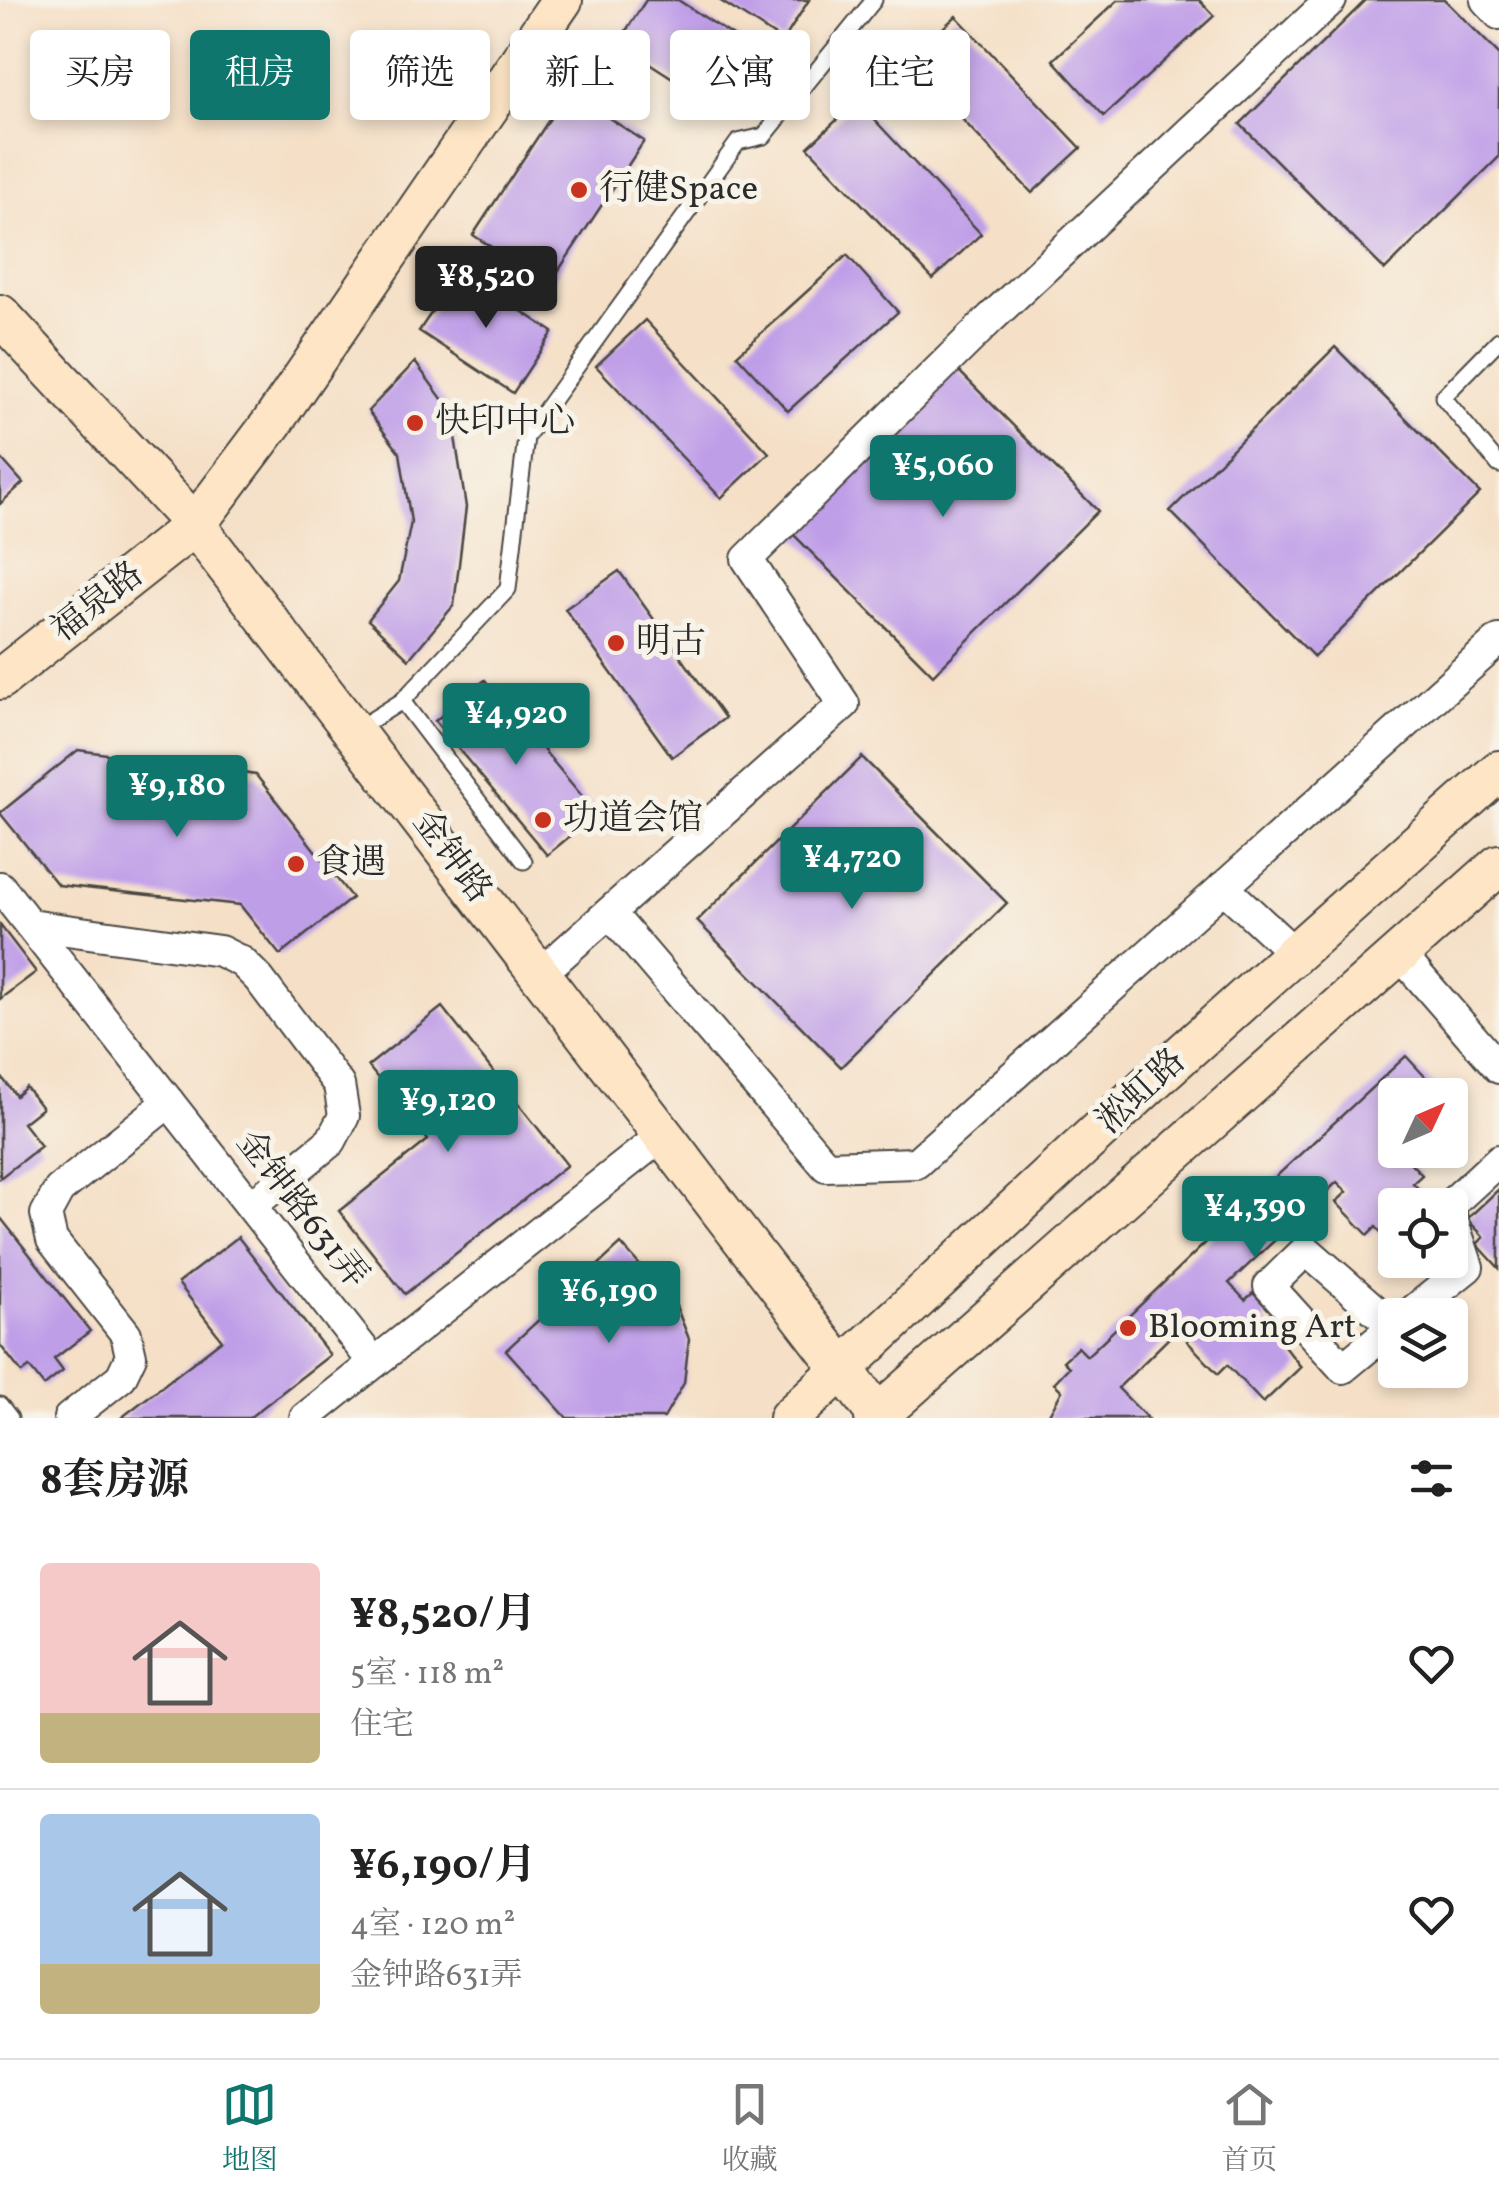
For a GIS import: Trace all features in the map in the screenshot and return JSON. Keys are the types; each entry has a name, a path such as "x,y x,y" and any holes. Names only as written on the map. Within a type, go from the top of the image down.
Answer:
{"street":[{"name":"福泉路","path":"0,679 195,525 272,423 562,0"},
{"path":"540,974 844,704 747,559 991,318 1331,0"},
{"path":"1486,0 1499,14"},
{"name":"金钟路","path":"0,315 195,525 878,1417"},
{"path":"610,913 826,1166 916,1163 1499,640"},
{"name":"淞虹路","path":"789,1418 1499,771"},
{"name":"淞虹路","path":"878,1417 1499,865"},
{"name":"金钟路631弄","path":"0,886 374,1364"},
{"path":"1223,887 1294,954"},
{"path":"30,925 220,951 242,962 260,979 339,1085 344,1116 330,1141 251,1206"},
{"path":"1398,952 1499,1068"},
{"path":"69,1418 121,1376 131,1356 126,1334 52,1240 46,1214 59,1190 169,1102"},
{"path":"305,1418 663,1135"},
{"path":"1468,1188 1499,1160"},
{"path":"1429,1298 1454,1278"}],"lane":[{"path":"354,731 402,701 508,589 526,438 738,142 764,136 874,0"},
{"path":"1499,340 1443,397 1499,465"},
{"path":"402,701 524,861"},
{"path":"0,1405 10,1418"}],"building":[{"path":"646,0 678,0 724,30 670,30 670,76 650,64 650,30 626,30"},
{"path":"719,0 809,0 790,30 766,30"},
{"path":"1118,0 1199,0 1214,16 1104,116 1053,60"},
{"path":"1366,0 1445,0 1499,54 1499,157 1385,270 1240,124"},
{"path":"956,16 969,30 941,30"},
{"path":"970,31 1081,148 1032,193 963,120 970,120"},
{"path":"549,120 612,120 644,141 549,285 473,235"},
{"path":"837,120 875,120 981,234 933,279 808,147"},
{"path":"847,255 898,312 788,411 737,355"},
{"path":"460,270 553,332 513,393 419,331"},
{"path":"645,320 769,453 721,498 596,366"},
{"path":"1335,347 1480,493 1314,657 1170,511"},
{"path":"415,362 451,411 466,507 454,605 409,659 368,620 399,581 411,522 400,453 368,411"},
{"path":"954,366 1098,511 933,675 788,529"},
{"path":"0,457 23,483 0,504"},
{"path":"619,571 725,718 672,757 565,609"},
{"path":"485,680 597,814 547,855 435,721"},
{"path":"78,750 256,775 352,898 280,955 240,905 58,885 0,813"},
{"path":"862,757 1007,903 841,1067 697,921"},
{"path":"0,925 36,972 0,999"},
{"path":"442,1007 567,1165 405,1294 339,1211 428,1140 368,1066"},
{"path":"1406,1056 1426,1078 1382,1078"},
{"path":"0,1075 16,1096 26,1087 42,1108 23,1123 41,1146 0,1178"},
{"path":"1378,1082 1378,1168 1415,1168 1422,1175 1413,1183 1418,1188 1378,1188 1378,1229 1368,1235 1336,1202 1347,1192 1337,1182 1229,1283 1245,1300 1253,1293 1272,1313 1264,1321 1301,1367 1263,1403 1227,1365 1218,1374 1187,1341 1197,1331 1187,1320 1118,1388 1147,1418 1047,1418 1062,1391 1054,1383 1069,1367 1063,1361 1078,1347 1087,1356 1243,1207 1249,1214 1274,1191 1268,1184"},
{"path":"1499,1189 1499,1268 1477,1244 1484,1237 1468,1218"},
{"path":"0,1217 90,1331 54,1359 63,1371 44,1386 29,1367 22,1373 0,1345"},
{"path":"238,1237 330,1355 249,1418 121,1418 222,1340 178,1283"},
{"path":"621,1244 676,1306 689,1339 684,1383 664,1418 567,1418 506,1350"}],"place":[{"name":"行健Space","path":"579,190"},
{"name":"快印中心","path":"415,423"},
{"name":"明古","path":"616,643"},
{"name":"功道会馆","path":"543,820"},
{"name":"食遇","path":"296,864"},
{"name":"Blooming Art","path":"1128,1328"}]}
